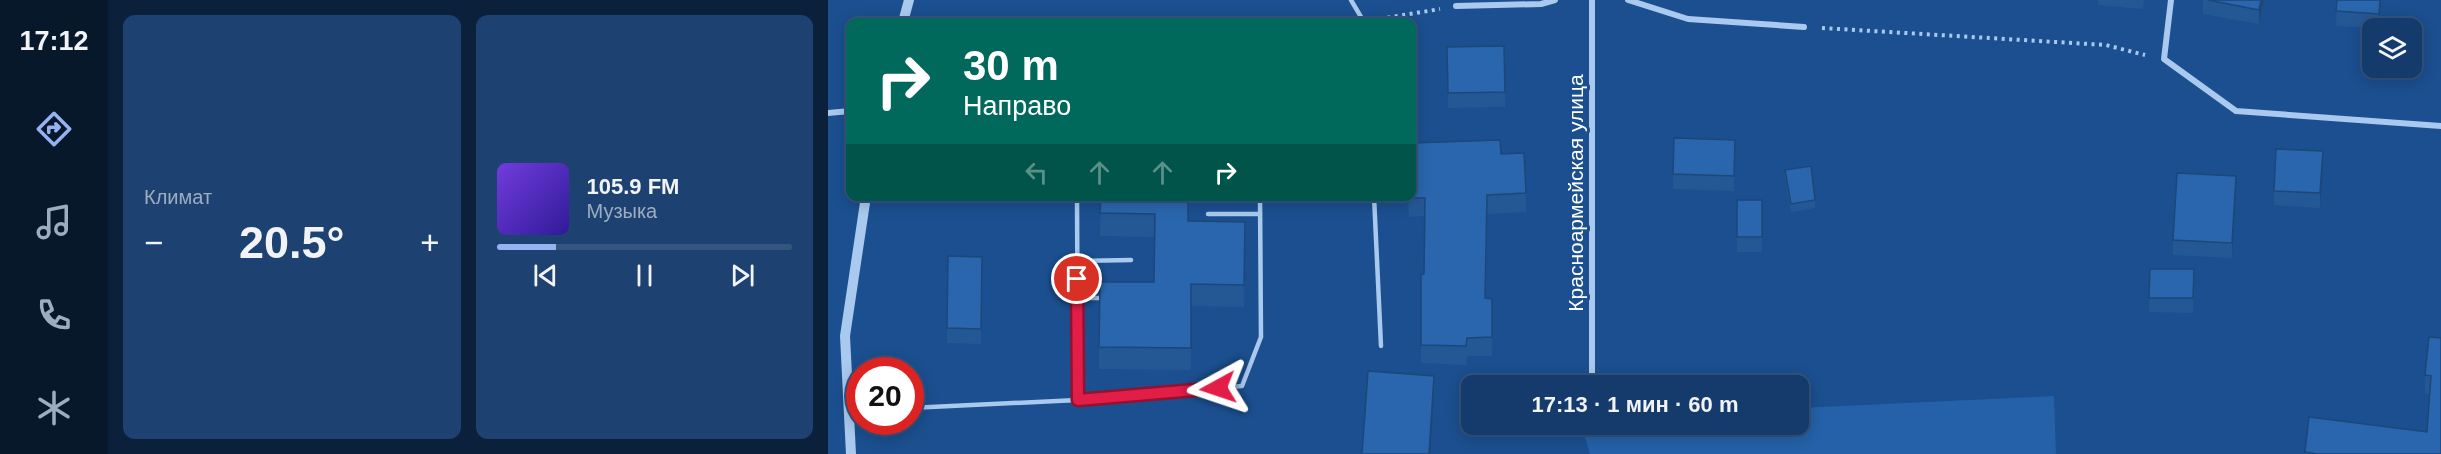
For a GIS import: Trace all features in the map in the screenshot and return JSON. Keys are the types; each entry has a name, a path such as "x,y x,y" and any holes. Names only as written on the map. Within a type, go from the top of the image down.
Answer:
{"street":[{"path":"904,18 909,0"},
{"path":"1456,6 1541,4 1555,0"},
{"name":"Красноармейская улица","path":"1592,0 1592,375"},
{"path":"1628,0 1688,18 1804,27"},
{"path":"2171,0 2164,59 2236,111 2441,126"},
{"path":"828,113 846,111"},
{"path":"848,357 845,336 865,201"},
{"path":"851,454 852,435"}],"lane":[{"path":"1351,0 1362,18"},
{"path":"1077,201 1078,400"},
{"path":"924,407 1078,400 1242,386 1261,337 1260,201"},
{"path":"1374,201 1381,346"},
{"path":"1208,214 1260,214"},
{"path":"1077,261 1131,260"},
{"path":"1077,298 1108,298"}],"path":[{"path":"1387,18 1456,6"},
{"path":"1804,27 2106,45 2164,59"}],"shaded area":[{"path":"2054,396 2056,454 1590,454 1584,435 1809,435 1809,408"}],"building":[{"path":"2208,0 2261,0 2259,10"},
{"path":"2337,0 2380,0 2379,14 2336,11"},
{"path":"1504,46 1505,92 1448,93 1447,47"},
{"path":"1674,138 1735,140 1734,176 1673,174"},
{"path":"1500,140 1501,154 1524,153 1526,193 1487,195 1485,298 1492,299 1492,337 1467,338 1466,346 1421,345 1421,274 1424,274 1425,198 1416,198 1416,143"},
{"path":"2276,149 2323,151 2320,193 2274,191"},
{"path":"1811,166 1815,200 1791,204 1785,170"},
{"path":"2177,173 2236,176 2232,243 2173,240"},
{"path":"1737,200 1762,200 1762,237 1737,237"},
{"path":"1101,201 1188,201 1188,221 1245,222 1244,285 1191,284 1191,348 1099,347 1100,282 1154,282 1155,214 1100,213"},
{"path":"948,256 982,257 981,329 947,328"},
{"path":"2150,269 2194,269 2193,298 2149,298"},
{"path":"2429,337 2441,338 2441,454 2318,454 2305,452 2309,417 2427,432 2431,376 2425,375"},
{"path":"1368,371 1434,376 1429,454 1362,454"}],"route":[{"path":"1077,279 1078,400 1218,388"}]}
